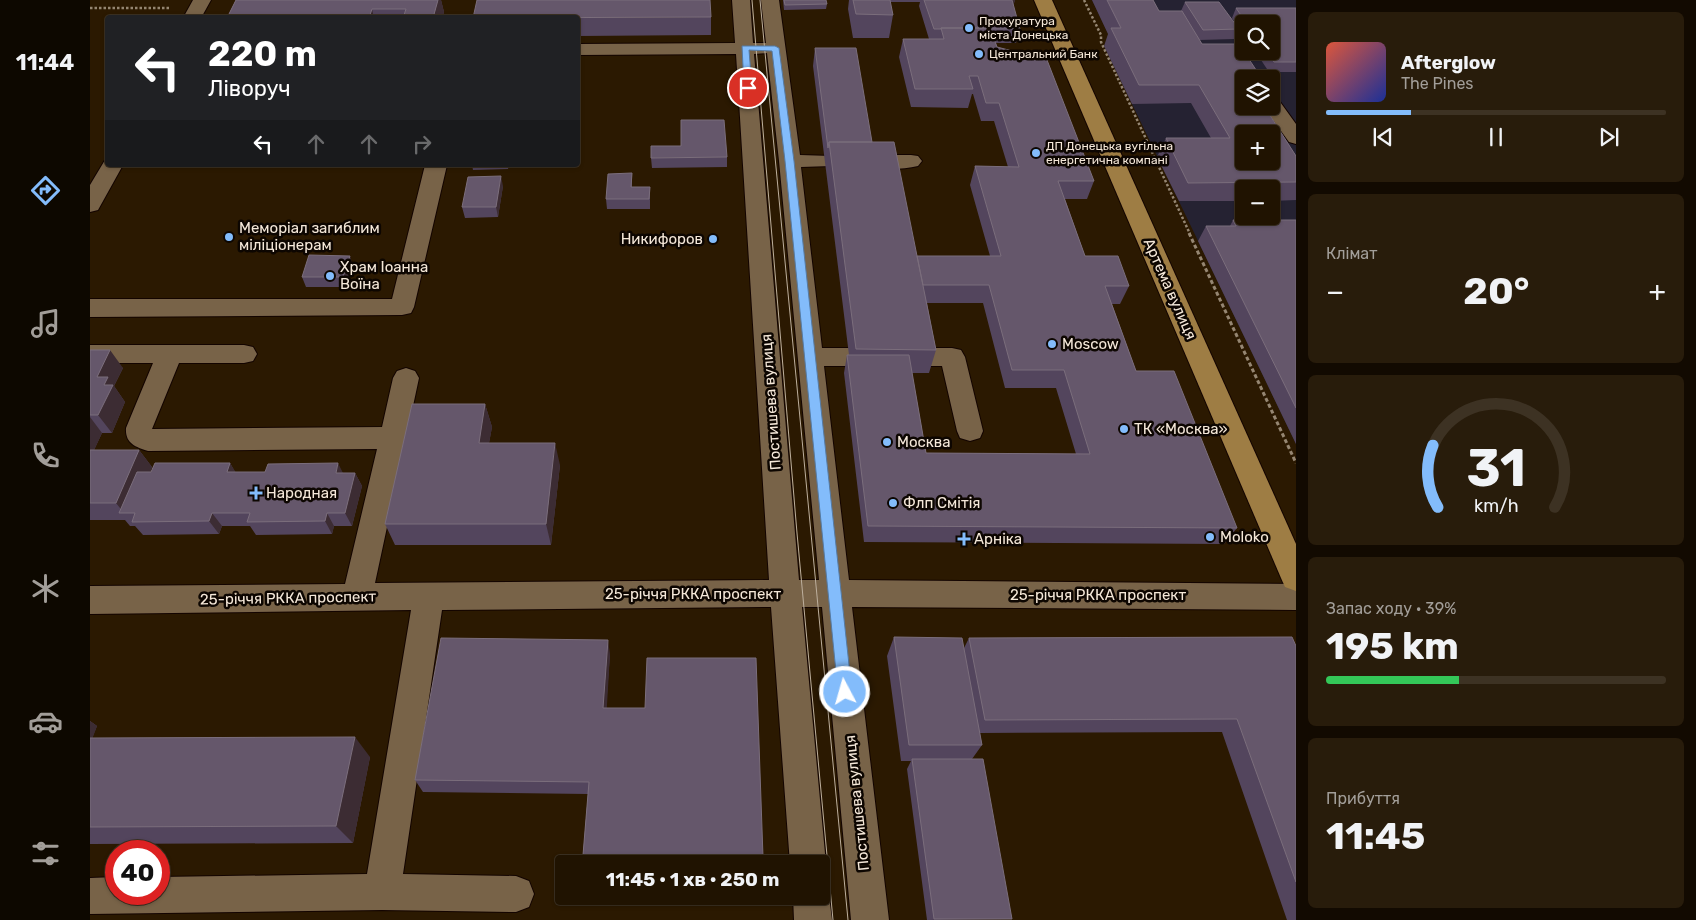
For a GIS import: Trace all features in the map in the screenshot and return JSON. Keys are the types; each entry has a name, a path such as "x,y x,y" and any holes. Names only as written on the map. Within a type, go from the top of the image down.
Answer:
{"main road":[{"name":"Артема вулиця","path":"1042,0 1296,578"}],"street":[{"name":"Постишева вулиця","path":"741,0 785,593 807,855"},
{"name":"Постишева вулиця","path":"770,0 790,161 834,594 870,920"},
{"path":"580,50 775,48"},
{"path":"1280,115 1296,138"},
{"path":"790,161 825,161"},
{"path":"869,161 911,161"},
{"path":"90,205 111,167"},
{"path":"90,308 402,307 436,167"},
{"path":"90,354 244,354"},
{"path":"170,354 139,428 139,436 148,440 391,438"},
{"path":"811,357 850,357"},
{"path":"926,357 952,357 970,431"},
{"path":"357,597 391,438 406,378"},
{"name":"25-річчя РККА проспект","path":"90,600 785,593 1296,597"},
{"path":"382,892 428,596"},
{"path":"90,896 382,892 516,894"},
{"path":"812,905 813,920"}],"path":[{"path":"1084,0 1101,35 1101,42 1296,463"},
{"path":"90,8 197,8"},
{"path":"1225,309 1231,309"}],"shaded area":[{"path":"1092,0 1296,0 1296,444 1104,46 1114,46"}],"building":[{"path":"236,0 438,0 434,15 404,15 406,9 372,9 370,15 228,15"},
{"path":"477,0 710,0 711,17 580,18 580,15 474,15"},
{"path":"784,0 826,0 827,4 785,5"},
{"path":"853,0 890,0 893,15 856,14"},
{"name":"Прокуратура міста Донецька","path":"924,0 1012,0 1020,29 934,29"},
{"path":"1107,0 1153,0 1159,11 1182,11 1202,44 1235,44 1235,60 1250,60 1256,70 1235,70 1235,115 1270,115 1276,125 1235,125 1235,170 1280,170 1280,131 1296,156 1296,182 1235,180 1235,183 1188,183 1166,138 1230,138 1199,85 1139,85 1111,28 1121,28"},
{"path":"1185,2 1219,2 1235,24 1235,29 1203,30"},
{"path":"1236,8 1296,8 1296,62 1274,62 1273,60 1280,60 1280,15 1241,15"},
{"path":"941,28 990,28 997,47 1047,60 1094,181 1058,181 1085,256 1118,256 1129,286 1105,286 1136,371 1174,371 1237,528 868,526 847,355 909,355 926,453 1090,454 1064,370 1012,370 989,285 923,285 917,256 1001,256 975,166 1019,167 999,103 986,103 978,76 969,76 973,89 915,89 903,39 944,39"},
{"path":"815,48 856,48 872,142 829,142 828,148"},
{"path":"681,120 724,120 727,157 651,158 651,146 681,146"},
{"path":"829,142 894,142 936,350 856,349"},
{"path":"632,173 631,187 650,187 649,199 606,199 608,174"},
{"path":"501,176 496,207 462,207 468,177"},
{"path":"1280,220 1296,220 1296,408 1206,226 1280,225"},
{"path":"309,255 350,256 343,277 302,277"},
{"path":"90,350 110,350 97,377 108,377 104,385 113,385 98,415 90,415"},
{"path":"412,404 485,404 479,443 555,443 546,524 385,524"},
{"path":"90,450 139,450 116,503 90,503"},
{"path":"155,463 230,463 227,472 265,472 268,464 338,463 336,473 355,473 345,513 327,513 325,521 247,522 250,513 212,513 209,521 132,522 135,513 119,513 137,472 151,472"},
{"path":"894,637 962,638 982,745 909,745"},
{"path":"1292,637 1296,646 1296,882 1237,719 985,720 969,638"},
{"path":"441,638 608,640 603,708 645,708 647,658 756,658 763,855 583,855 589,782 415,780"},
{"path":"355,737 336,826 90,827 90,738"},
{"path":"912,759 983,759 1012,919 934,919"}],"tram line":[{"path":"752,0 797,533 833,920"},
{"path":"760,0 848,920"}],"place":[{"name":"Прокуратура міста Донецька","path":"969,28"},
{"name":"Центральний Банк","path":"979,54"},
{"name":"ДП Донецька вугільна енергетична компані","path":"1036,153"},
{"name":"Меморіал загиблим міліціонерам","path":"229,237"},
{"name":"Никифоров","path":"713,239"},
{"name":"Храм Іоанна Воїна","path":"330,276"},
{"name":"Moscow","path":"1052,344"},
{"name":"ТК «Москва»","path":"1124,429"},
{"name":"Москва","path":"887,442"},
{"name":"Народная","path":"256,493"},
{"name":"Флп Смітія","path":"893,503"},
{"name":"Moloko","path":"1210,537"},
{"name":"Арніка","path":"964,539"}],"route":[{"path":"748,88 745,48 775,48 790,161 845,692"}]}
